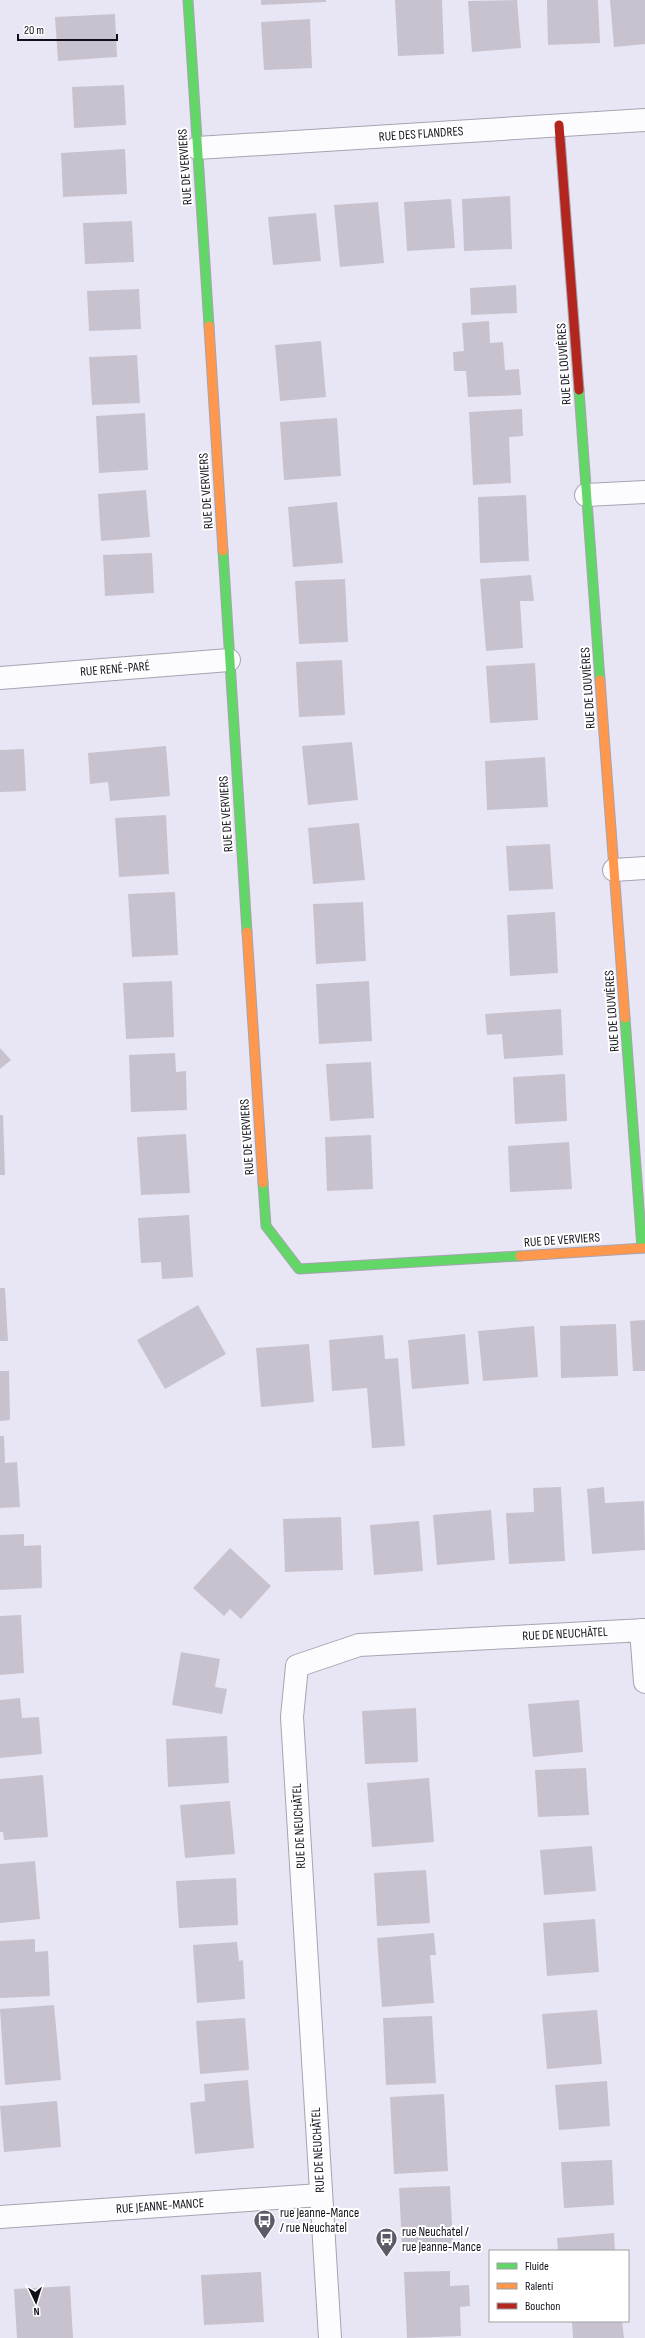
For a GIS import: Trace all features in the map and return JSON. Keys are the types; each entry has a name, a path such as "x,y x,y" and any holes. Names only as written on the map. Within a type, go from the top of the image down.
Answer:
{"street":[{"name":"RUE DE VERVIERS","path":"188,0 266,1226 300,1269 644,1248"},
{"name":"RUE DES FLANDRES","path":"197,148 645,120"},
{"name":"RUE DE LOUVIÈRES","path":"559,125 614,870 644,1248"},
{"path":"586,495 645,492"},
{"name":"RUE RENÉ-PARÉ","path":"0,678 229,660"},
{"path":"614,870 645,868"},
{"path":"643,1630 645,1682"},
{"name":"RUE DE NEUCHÂTEL","path":"330,2338 320,2195 292,1716 298,1666 359,1645 643,1630"},
{"name":"RUE JEANNE-MANCE","path":"0,2217 320,2195"}],"building":[{"path":"261,0 326,0 326,2 261,5"},
{"path":"395,0 442,0 444,54 398,56"},
{"path":"517,0 521,48 472,52 468,1"},
{"path":"547,0 598,0 600,43 548,45"},
{"path":"610,0 645,0 645,44 614,47"},
{"path":"115,14 117,57 58,61 55,17"},
{"path":"310,19 312,68 264,70 261,22"},
{"path":"124,85 126,125 74,128 72,87"},
{"path":"125,149 127,194 63,197 61,153"},
{"path":"510,196 512,249 464,251 462,199"},
{"path":"451,199 455,248 407,251 404,202"},
{"path":"378,202 384,263 340,267 334,205"},
{"path":"316,213 321,261 273,265 268,217"},
{"path":"132,221 134,262 85,264 83,223"},
{"path":"516,285 517,313 471,315 470,288"},
{"path":"139,289 141,329 89,331 87,291"},
{"path":"489,321 490,343 503,342 505,370 519,369 521,395 468,397 466,371 454,371 453,352 464,351 462,323"},
{"path":"321,341 326,397 280,401 275,345"},
{"path":"137,355 140,403 92,405 89,357"},
{"path":"522,409 523,436 509,437 511,483 473,485 469,412"},
{"path":"145,413 148,470 99,473 96,416"},
{"path":"337,418 341,476 284,480 280,422"},
{"path":"146,490 150,537 101,541 98,494"},
{"path":"526,495 529,561 480,563 478,497"},
{"path":"337,502 343,563 293,567 288,507"},
{"path":"152,553 154,593 105,596 103,555"},
{"path":"531,575 534,601 520,601 523,648 486,651 480,579"},
{"path":"345,579 348,642 299,644 295,581"},
{"path":"342,660 345,715 299,717 296,662"},
{"path":"535,663 538,720 490,723 486,666"},
{"path":"352,742 358,800 308,805 302,746"},
{"path":"166,746 170,796 110,801 108,782 90,784 88,753"},
{"path":"24,749 26,791 0,792 0,750"},
{"path":"545,757 548,807 487,810 485,761"},
{"path":"166,815 169,874 119,877 115,818"},
{"path":"359,823 365,880 313,884 308,828"},
{"path":"550,844 553,889 509,891 506,846"},
{"path":"175,892 178,955 132,957 128,894"},
{"path":"363,902 366,961 316,964 313,904"},
{"path":"555,912 558,973 510,976 507,915"},
{"path":"172,981 174,1037 126,1039 123,983"},
{"path":"369,981 372,1041 319,1044 316,984"},
{"path":"561,1009 563,1055 504,1059 502,1034 487,1035 485,1014"},
{"path":"0,1048 11,1060 0,1069"},
{"path":"175,1053 176,1072 186,1071 187,1110 131,1112 129,1055"},
{"path":"371,1062 374,1118 330,1121 326,1064"},
{"path":"565,1074 567,1121 515,1124 513,1077"},
{"path":"0,1115 3,1115 5,1175 0,1175"},
{"path":"186,1134 190,1193 141,1195 137,1137"},
{"path":"371,1135 373,1189 327,1191 325,1137"},
{"path":"569,1142 572,1189 510,1192 508,1146"},
{"path":"189,1215 193,1277 162,1279 161,1262 141,1263 138,1218"},
{"path":"0,1288 5,1288 8,1341 0,1341"},
{"path":"198,1305 226,1354 165,1389 137,1340"},
{"path":"645,1320 645,1371 633,1371 630,1321"},
{"path":"616,1324 618,1376 561,1378 560,1326"},
{"path":"534,1326 538,1377 483,1381 478,1331"},
{"path":"465,1334 469,1384 412,1389 408,1340"},
{"path":"383,1335 385,1359 398,1358 405,1446 372,1448 367,1388 332,1391 329,1340"},
{"path":"309,1344 314,1402 261,1407 256,1348"},
{"path":"0,1371 9,1371 10,1420 0,1421"},
{"path":"0,1436 4,1436 5,1463 17,1462 20,1507 0,1508"},
{"path":"561,1487 565,1561 509,1564 506,1513 534,1512 533,1488"},
{"path":"604,1487 605,1503 644,1501 645,1550 592,1554 587,1489"},
{"path":"491,1510 495,1560 437,1565 433,1515"},
{"path":"341,1517 343,1570 285,1572 283,1519"},
{"path":"419,1521 423,1571 374,1575 370,1525"},
{"path":"24,1534 24,1546 41,1545 42,1588 0,1590 0,1535"},
{"path":"230,1548 271,1586 241,1619 230,1609 224,1616 193,1588"},
{"path":"21,1615 24,1673 0,1675 0,1616"},
{"path":"181,1652 220,1659 215,1687 227,1689 222,1714 172,1705"},
{"path":"20,1698 22,1718 39,1717 42,1754 0,1758 0,1700"},
{"path":"579,1700 583,1752 533,1757 528,1704"},
{"path":"416,1708 418,1762 365,1764 362,1711"},
{"path":"227,1736 229,1783 168,1787 166,1739"},
{"path":"586,1768 589,1815 538,1817 535,1770"},
{"path":"43,1775 48,1837 4,1840 3,1832 0,1832 0,1779"},
{"path":"429,1778 434,1842 372,1847 367,1783"},
{"path":"230,1801 235,1854 185,1858 180,1805"},
{"path":"592,1846 596,1891 544,1895 540,1850"},
{"path":"35,1861 40,1919 0,1923 0,1864"},
{"path":"426,1870 430,1923 377,1926 374,1873"},
{"path":"236,1878 238,1925 179,1928 176,1881"},
{"path":"595,1919 599,1972 547,1976 543,1923"},
{"path":"434,1933 436,1955 430,1955 434,2003 382,2007 377,1938"},
{"path":"35,1939 35,1952 48,1951 50,1996 0,1998 0,1941"},
{"path":"237,1942 239,1961 243,1960 245,1999 197,2003 193,1945"},
{"path":"54,2005 61,2080 5,2085 0,2009"},
{"path":"597,2010 602,2064 547,2069 542,2014"},
{"path":"432,2016 436,2083 386,2085 383,2018"},
{"path":"245,2018 249,2070 200,2074 196,2021"},
{"path":"248,2080 254,2148 195,2154 190,2103 205,2101 204,2084"},
{"path":"607,2081 610,2126 559,2130 555,2085"},
{"path":"444,2094 448,2171 394,2174 390,2097"},
{"path":"57,2101 61,2147 4,2152 0,2106"},
{"path":"612,2160 614,2205 564,2208 561,2162"},
{"path":"450,2186 453,2243 402,2246 399,2188"},
{"path":"614,2233 615,2250 558,2250 557,2238"},
{"path":"450,2271 450,2286 469,2285 470,2306 460,2307 461,2336 407,2338 404,2272"},
{"path":"261,2272 264,2322 204,2325 201,2275"},
{"path":"70,2286 73,2338 17,2338 14,2289"},
{"path":"572,2322 622,2322 624,2338 573,2338"}],"traffic: fast":[{"path":"188,0 209,326"},
{"path":"579,390 600,680"},
{"path":"223,551 247,932"},
{"path":"625,1018 642,1248"},
{"path":"263,1183 266,1226 299,1269 520,1256"}],"traffic: slow":[{"path":"209,326 223,551"},
{"path":"600,680 625,1018"},
{"path":"247,932 263,1183"},
{"path":"520,1256 645,1248"}],"traffic: jam":[{"path":"559,125 579,390"}],"place":[{"name":"rue Jeanne-Mance / rue Neuchatel","path":"264,2240"},
{"name":"rue Neuchatel / rue Jeanne-Mance","path":"387,2258"}]}
